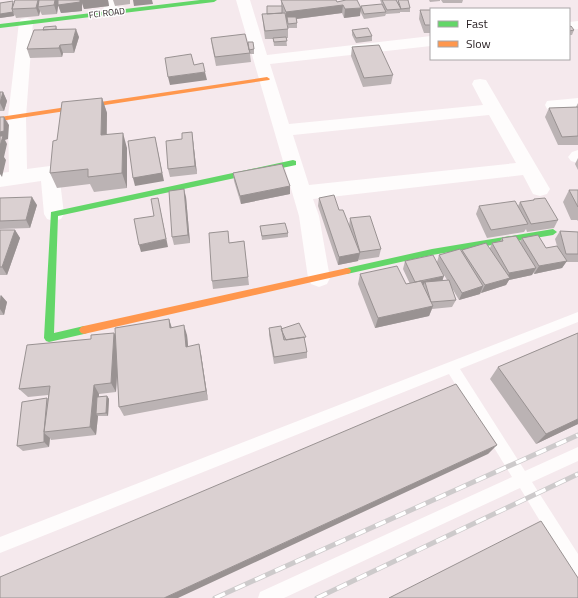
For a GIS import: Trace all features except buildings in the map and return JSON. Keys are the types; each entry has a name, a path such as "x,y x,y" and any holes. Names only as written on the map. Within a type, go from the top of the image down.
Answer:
{"street":[{"name":"FCI ROAD","path":"0,26 110,6 214,0"},
{"path":"243,0 309,216 319,278"},
{"path":"26,22 18,117 9,179 50,173 54,214 49,338 432,252 553,232"},
{"path":"262,60 430,41"},
{"path":"0,119 267,79"},
{"path":"480,84 540,189"},
{"path":"554,106 578,103"},
{"path":"283,130 494,109"},
{"path":"54,214 293,163"},
{"path":"302,193 528,168"}],"lane":[{"path":"0,545 452,368 578,317"},
{"path":"452,368 578,568"},
{"path":"266,598 578,454"}],"railway":[{"path":"215,598 578,435"},
{"path":"317,598 578,474"}],"traffic: fast":[{"path":"0,26 214,0"},
{"path":"84,330 49,338 54,214 293,163"},
{"path":"347,271 432,252 553,232"}],"traffic: slow":[{"path":"0,119 267,79"},
{"path":"84,330 347,271"}]}
